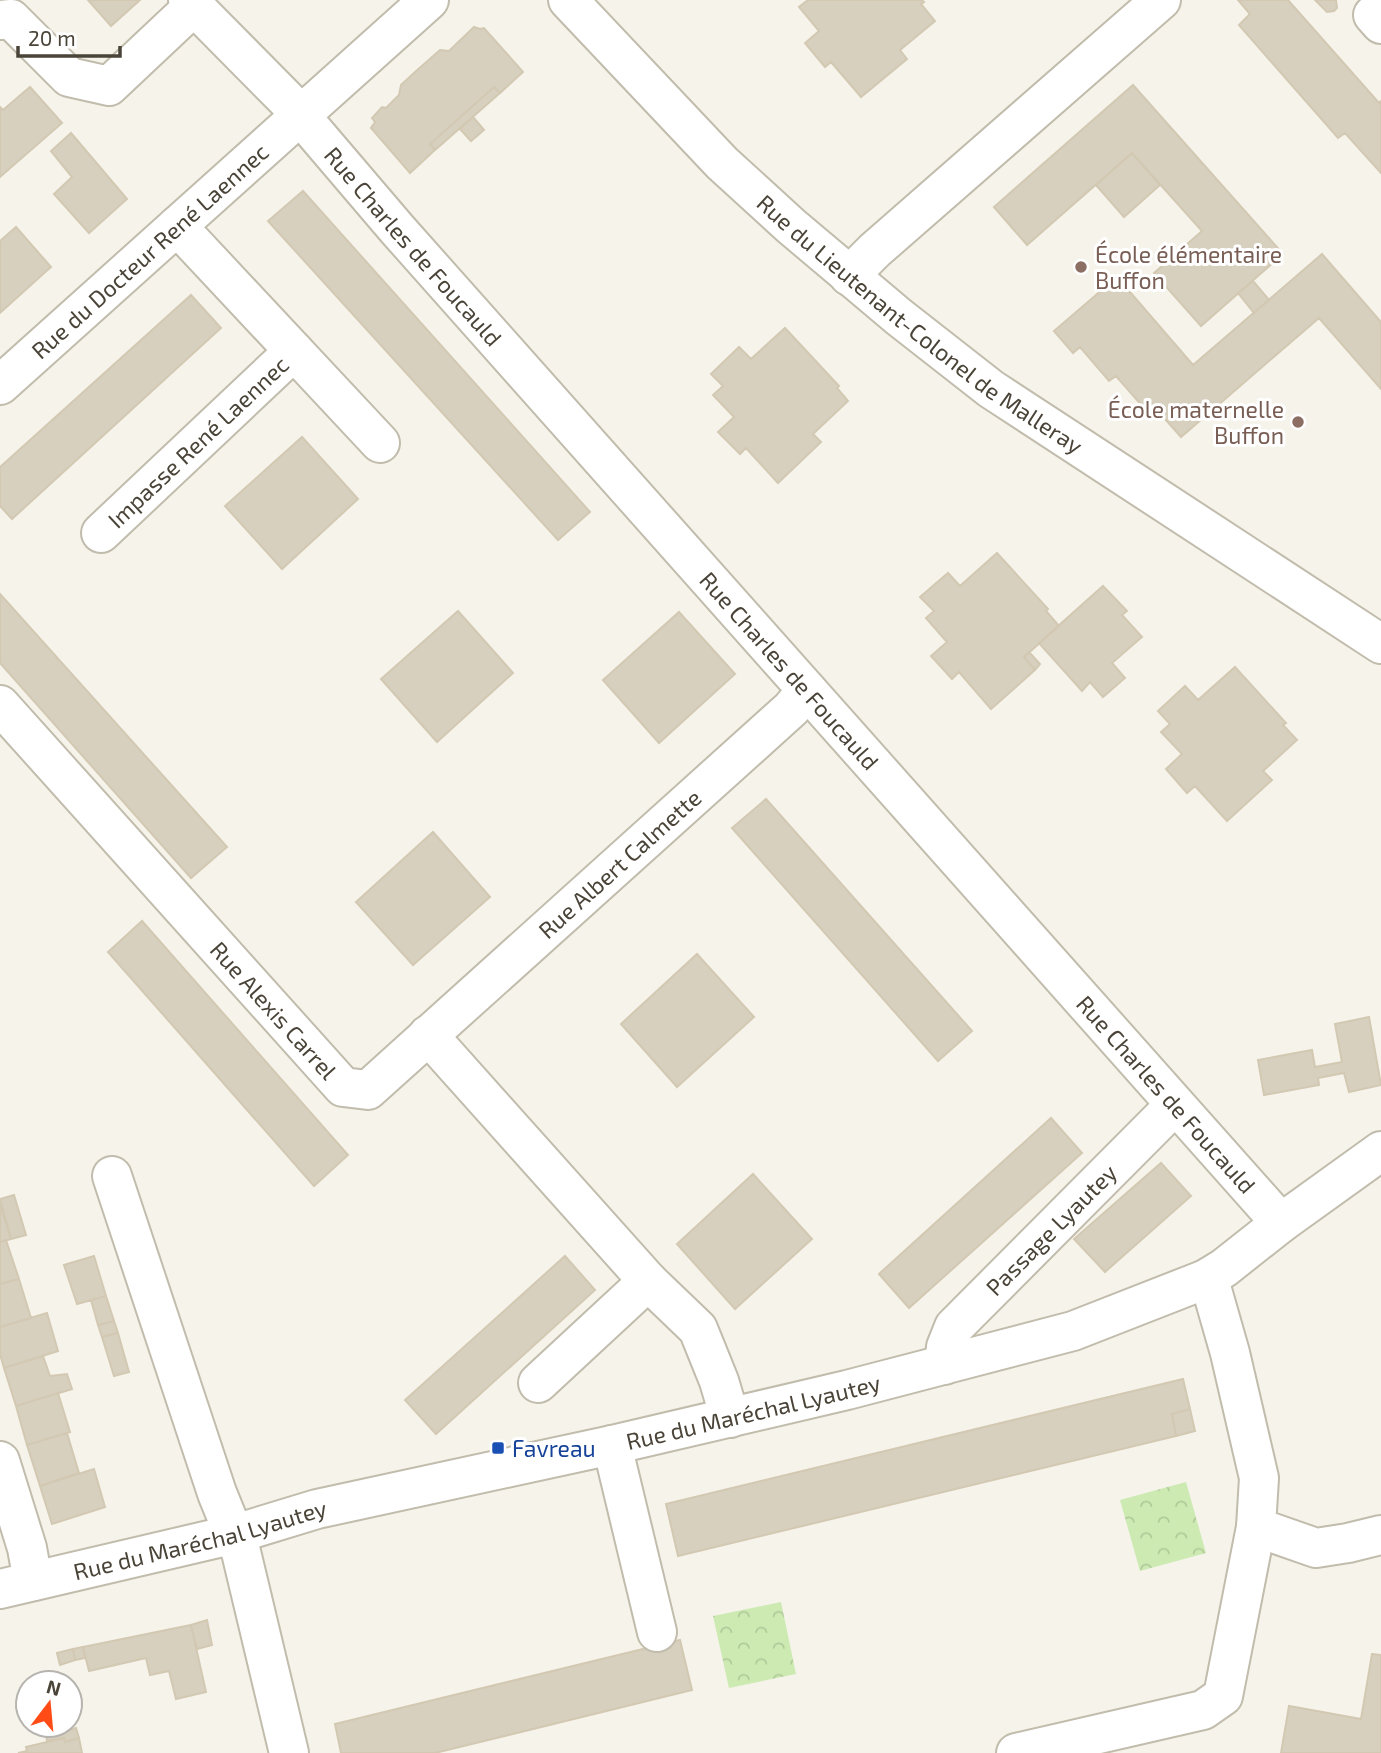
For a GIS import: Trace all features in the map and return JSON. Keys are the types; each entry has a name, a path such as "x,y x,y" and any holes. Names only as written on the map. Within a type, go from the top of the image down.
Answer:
{"street":[{"name":"Rue du Docteur René Laennec","path":"0,385 429,0"},
{"name":"Rue du Lieutenant-Colonel de Malleray","path":"568,0 722,163 849,276 991,389 1381,644"},
{"path":"849,276 875,250 1161,0"},
{"path":"0,20 10,19 69,77 109,86 191,3 287,100 299,117"},
{"path":"1381,8 1373,15 1381,24"},
{"name":"Rue Charles de Foucauld","path":"299,117 1281,1223"},
{"name":"Impasse René Laennec","path":"177,226 380,443"},
{"name":"Impasse René Laennec","path":"102,533 294,351"},
{"name":"Rue Albert Calmette","path":"428,1035 791,709 807,690"},
{"name":"Rue Alexis Carrel","path":"0,705 343,1087 368,1090 428,1035"},
{"path":"428,1035 648,1281 698,1329 719,1381 730,1418"},
{"name":"Passage Lyautey","path":"944,1365 946,1347 954,1327 1175,1105"},
{"name":"Rue du Maréchal Lyautey","path":"17,1585 235,1534 317,1509 730,1418 1073,1331 1206,1279 1381,1151"},
{"path":"112,1176 217,1493 235,1534 289,1753"},
{"path":"1016,1753 1203,1710 1223,1696 1256,1527 1259,1478 1230,1353 1212,1290 1206,1279"},
{"path":"538,1383 648,1281"},
{"path":"612,1445 657,1632"},
{"path":"0,1461 27,1548 17,1585"},
{"path":"1256,1527 1316,1548 1381,1535"}],"green space":[{"path":"1186,1482 1206,1553 1140,1571 1120,1500"},
{"path":"781,1602 796,1674 729,1688 713,1616"}],"building":[{"path":"88,0 140,0 111,26"},
{"path":"808,0 922,0 924,2 921,4 935,21 900,50 907,59 861,97 831,62 825,67 805,43 819,31 799,7"},
{"path":"1238,0 1288,0 1379,103 1381,101 1381,173 1345,133 1338,138 1239,25 1250,14"},
{"path":"1315,0 1336,0 1337,8 1327,12"},
{"path":"474,27 484,28 523,72 500,93 494,87 430,144 435,150 410,173 371,128 375,122 372,118 399,95 401,85 415,72 440,50 449,51"},
{"path":"1133,85 1283,254 1201,326 1154,273 1202,231 1132,153 1027,245 994,207"},
{"path":"30,87 62,123 0,177 0,107 3,110"},
{"path":"494,87 500,93 435,150 430,144"},
{"path":"473,117 484,130 471,141 460,129"},
{"path":"71,133 127,199 89,233 54,194 72,177 51,151"},
{"path":"1132,153 1160,185 1124,217 1096,185"},
{"path":"303,191 590,512 558,540 268,221"},
{"path":"16,227 51,267 0,313 0,241"},
{"path":"1322,254 1381,322 1381,389 1319,318 1181,437 1150,402 1144,408 1116,376 1109,381 1080,347 1073,353 1054,331 1117,277 1193,365"},
{"path":"1253,281 1269,300 1254,313 1238,293"},
{"path":"191,295 221,328 12,519 0,506 0,467"},
{"path":"785,328 839,386 837,388 848,401 813,434 821,442 778,483 746,448 740,454 718,432 734,417 713,395 723,386 711,374 739,347 751,359"},
{"path":"302,437 358,499 282,569 225,506"},
{"path":"997,553 1048,609 1046,611 1059,626 1024,657 1035,670 991,709 959,672 952,679 931,656 947,642 926,618 934,611 920,597 948,573 960,586"},
{"path":"1103,586 1127,611 1122,615 1142,637 1112,663 1125,678 1103,697 1090,682 1082,691 1039,643"},
{"path":"0,594 227,847 191,878 0,663"},
{"path":"458,611 513,673 437,742 381,679"},
{"path":"679,612 735,674 659,743 603,680"},
{"path":"1029,652 1040,664 1035,670 1024,657"},
{"path":"1235,667 1286,723 1283,725 1297,740 1263,771 1272,780 1227,821 1195,786 1187,793 1166,769 1182,754 1161,732 1170,724 1158,711 1185,686 1198,700"},
{"path":"766,799 972,1031 938,1061 732,828"},
{"path":"433,832 490,897 413,965 356,902"},
{"path":"142,921 348,1155 314,1186 108,952"},
{"path":"697,954 754,1017 677,1087 621,1024"},
{"path":"1369,1017 1381,1085 1349,1092 1344,1073 1318,1078 1319,1085 1264,1095 1258,1060 1312,1050 1315,1067 1342,1062 1335,1024"},
{"path":"1051,1118 1082,1153 909,1308 879,1274"},
{"path":"1161,1163 1191,1196 1105,1272 1074,1239"},
{"path":"753,1174 812,1239 735,1309 677,1244"},
{"path":"14,1195 26,1235 11,1239 0,1199"},
{"path":"0,1204 11,1239 0,1242"},
{"path":"6,1240 19,1279 0,1284 0,1242"},
{"path":"94,1256 106,1296 77,1304 64,1265"},
{"path":"565,1256 595,1290 436,1434 405,1400"},
{"path":"19,1279 31,1318 0,1327 0,1284"},
{"path":"106,1296 114,1321 98,1325 91,1300"},
{"path":"47,1313 58,1351 4,1368 0,1354 0,1327"},
{"path":"114,1321 118,1333 102,1337 98,1325"},
{"path":"118,1333 129,1372 114,1376 102,1337"},
{"path":"43,1356 50,1376 67,1374 72,1389 16,1406 4,1368"},
{"path":"1183,1379 1190,1409 1172,1414 1176,1436 678,1556 666,1504"},
{"path":"58,1393 70,1432 27,1445 16,1406"},
{"path":"1190,1409 1195,1431 1176,1436 1172,1414"},
{"path":"67,1433 79,1473 40,1486 27,1445"},
{"path":"94,1469 105,1507 52,1524 40,1486"},
{"path":"207,1620 212,1645 197,1649 191,1625"},
{"path":"191,1625 206,1692 176,1699 169,1671 150,1675 146,1658 89,1671 83,1647"},
{"path":"680,1640 692,1690 435,1753 341,1753 335,1724"},
{"path":"83,1647 85,1658 75,1660 73,1649"},
{"path":"73,1649 75,1660 60,1665 57,1653"},
{"path":"1372,1654 1381,1655 1381,1753 1281,1753 1289,1706 1361,1719"},
{"path":"60,1739 64,1739 65,1742 79,1739 82,1753 18,1753 27,1751 26,1747"}],"place":[{"name":"École élémentaire Buffon","path":"1081,267"},
{"name":"École maternelle Buffon","path":"1298,422"},
{"name":"Favreau","path":"498,1448"}]}
